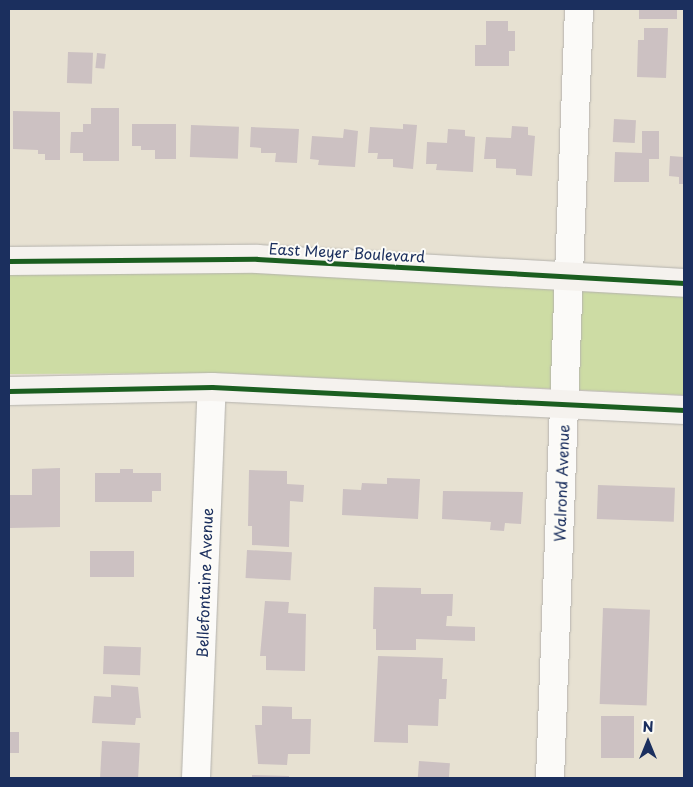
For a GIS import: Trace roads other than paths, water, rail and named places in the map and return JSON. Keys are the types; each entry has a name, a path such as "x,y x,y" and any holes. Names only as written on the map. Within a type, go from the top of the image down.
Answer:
{"main road":[{"name":"East Meyer Boulevard","path":"9,261 257,259 684,283"},
{"path":"9,391 212,387 564,402 684,410"}],"street":[{"name":"Walrond Avenue","path":"550,778 579,9"},
{"name":"Bellefontaine Avenue","path":"196,778 212,387"}]}
